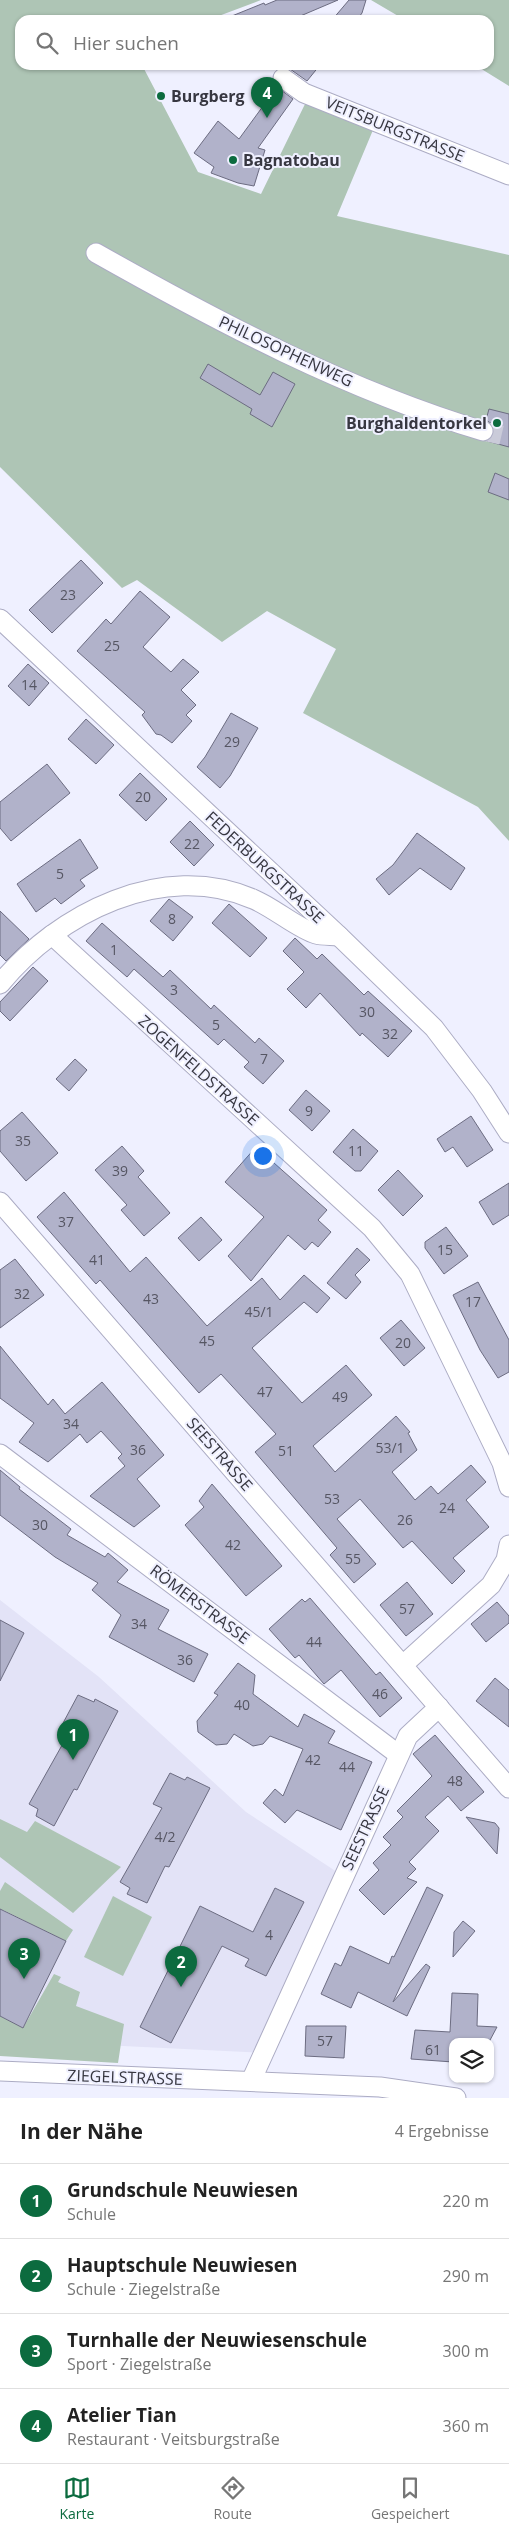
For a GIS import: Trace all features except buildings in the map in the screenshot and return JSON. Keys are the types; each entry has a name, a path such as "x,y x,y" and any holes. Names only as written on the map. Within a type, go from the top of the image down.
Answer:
{"street":[{"name":"VEITSBURGSTRASSE","path":"283,78 304,93 509,175"},
{"name":"PHILOSOPHENWEG","path":"96,253 169,294 274,348 388,398 483,431"},
{"name":"FEDERBURGSTRASSE","path":"0,619 339,936 434,1028 482,1091 509,1133"},
{"path":"0,984 52,935 114,900 155,887 181,885 227,889 254,899 316,934 339,936"},
{"name":"ZOGENFELDSTRASSE","path":"52,935 372,1228 410,1274 502,1463 509,1487"},
{"name":"SEESTRASSE","path":"0,1202 509,1788"},
{"name":"RÖMERSTRASSE","path":"0,1454 399,1755"},
{"path":"403,1665 491,1585 506,1560 509,1545"},
{"name":"SEESTRASSE","path":"250,2081 342,1876 408,1736 439,1707"},
{"name":"ZIEGELSTRASSE","path":"0,2072 380,2087 456,2098"}],"shaded area":[{"path":"0,1600 99,1677 246,1812 343,1876 264,2053 0,2040"}],"green space":[{"path":"0,0 261,0 221,15 15,15 15,70 145,70 198,172 261,194 306,102 373,130 337,216 509,255 509,841 478,807 303,713 336,649 267,611 222,642 137,580 122,588 0,467"},
{"path":"371,0 509,0 509,86 483,70 494,70 494,15 396,15"},
{"path":"0,1819 27,1832 35,1821 121,1867 73,1913 0,1857"},
{"path":"5,1882 73,1930 66,1941 3,1910 0,1916 0,1891"},
{"path":"113,1896 152,1917 123,1976 84,1957"},
{"path":"54,1974 61,1977 58,1982 80,1992 76,2006 124,2024 118,2063 0,2056 0,2016 23,2028"}],"tunnel":[{"path":"483,431 509,437"}],"place":[{"name":"Burgberg","path":"161,96"},
{"name":"Atelier Tian","path":"267,118"},
{"name":"Bagnatobau","path":"233,160"},
{"name":"Burghaldentorkel","path":"497,423"},
{"name":"Grundschule Neuwiesen","path":"73,1760"},
{"name":"Turnhalle der Neuwiesenschule","path":"24,1979"},
{"name":"Hauptschule Neuwiesen","path":"181,1987"}]}
